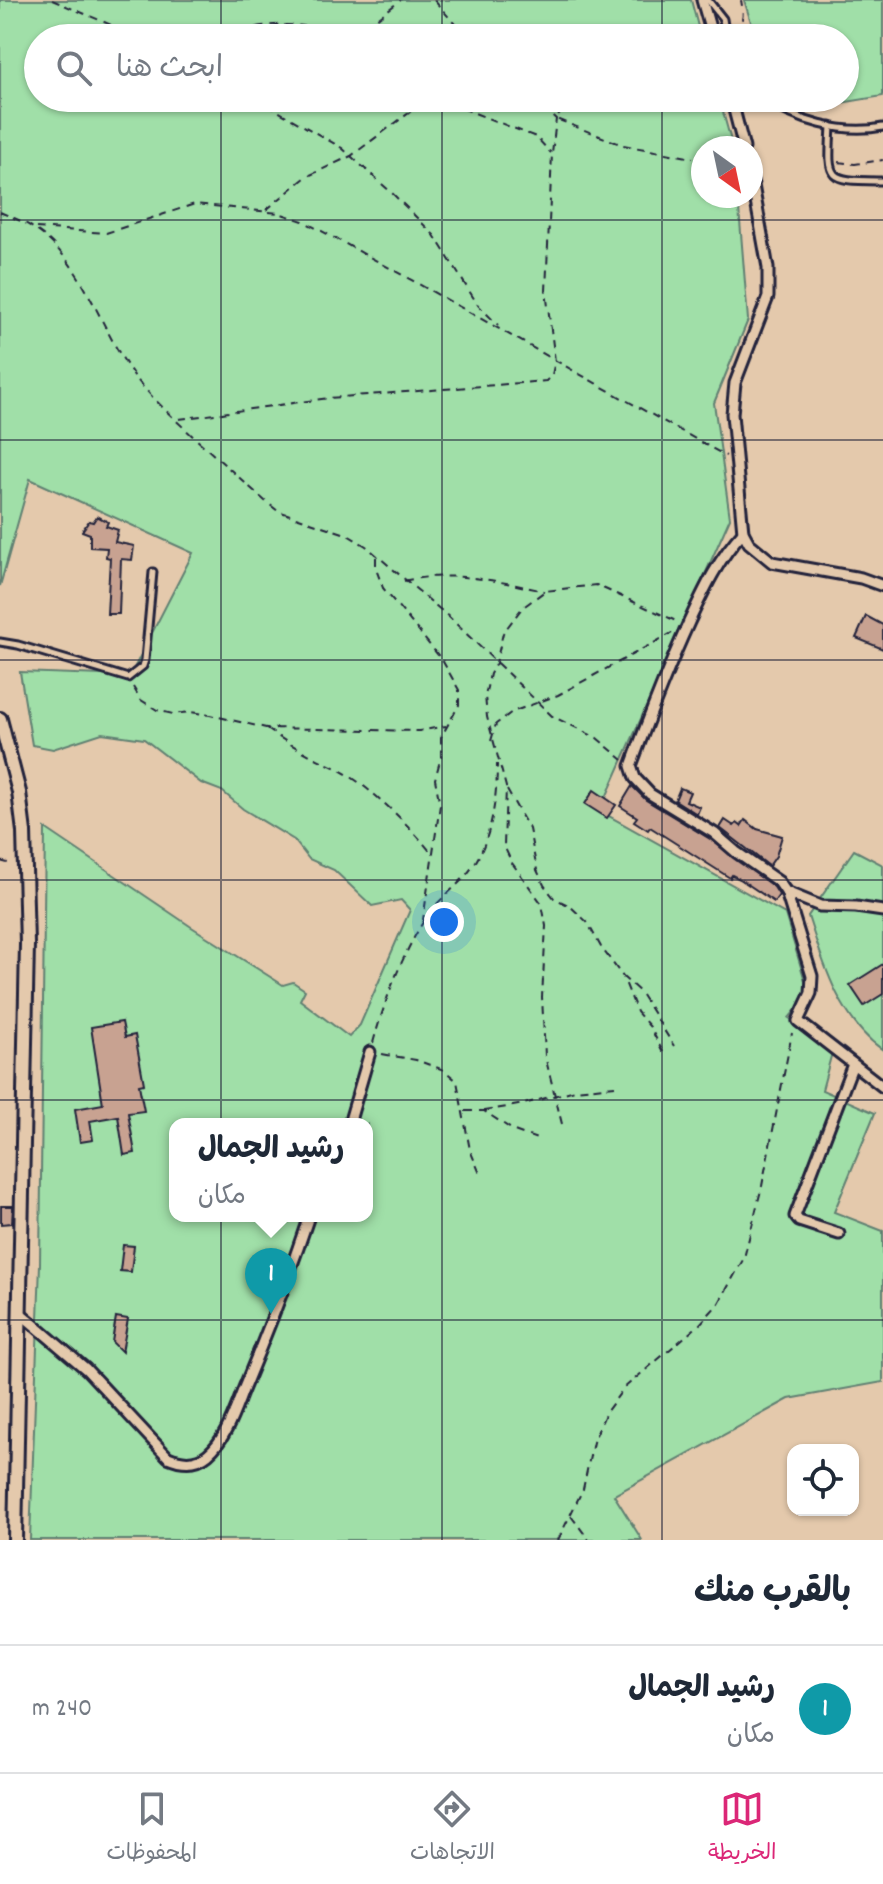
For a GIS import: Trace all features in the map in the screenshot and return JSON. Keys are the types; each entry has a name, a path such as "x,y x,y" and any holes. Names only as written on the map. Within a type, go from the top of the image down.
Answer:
{"street":[{"path":"702,0 709,24"},
{"path":"735,112 741,136"},
{"path":"757,208 768,268 768,297 735,383 732,414 743,532 757,552 772,562 861,578 883,586"},
{"path":"743,532 709,579 661,684 631,766 635,778 650,794 714,833 779,882 786,892 812,976 811,993 798,1021 883,1087"},
{"path":"0,719 19,792 24,832 27,944 15,1540"},
{"path":"786,892 820,906 883,911"},
{"path":"351,1118 370,1052"},
{"path":"839,1234 799,1221 795,1216 853,1064"},
{"path":"19,1312 86,1369 168,1457 181,1463 197,1460 209,1453 228,1425 283,1293 307,1222"}],"lane":[{"path":"708,0 724,24"},
{"path":"785,112 831,126 867,130 883,127"},
{"path":"831,126 829,168 833,175 883,181"},
{"path":"0,642 128,678 143,666 145,660 153,572"}],"path":[{"path":"52,0 109,24"},
{"path":"369,24 401,0"},
{"path":"434,0 455,24"},
{"path":"739,24 743,17 741,0"},
{"path":"723,19 728,24"},
{"path":"280,112 351,156 434,235 478,305 501,329"},
{"path":"264,212 306,177 351,156 410,112"},
{"path":"474,112 536,137 552,154"},
{"path":"548,112 556,119 623,145 691,158"},
{"path":"178,420 329,398 546,381 552,375 555,361 546,291 552,154 556,119 561,112"},
{"path":"830,160 855,164 883,160"},
{"path":"33,228 106,233 195,204 264,212 303,221 738,462"},
{"path":"0,212 33,228 69,263 119,355 145,388 278,511 346,534 450,618 552,716 597,738 631,766"},
{"path":"376,556 376,569 383,588 442,660 459,690 459,705 441,737 441,757 435,779 440,805 423,922"},
{"path":"404,581 421,577 453,577 494,580 545,591 596,585 667,619 688,624"},
{"path":"545,591 522,608 503,633 485,696 491,741 506,787 529,829 537,870 544,885 554,898 570,906 587,922 623,977 640,992 674,1046"},
{"path":"491,741 496,724 512,712 587,680 688,624"},
{"path":"128,678 141,700 157,710 173,714 190,712 210,715 266,728 419,731 447,726"},
{"path":"266,728 291,746 360,784 410,825 433,855"},
{"path":"481,1176 470,1150 457,1081 444,1070 416,1060 370,1052 396,973 423,922 432,907 468,873 479,855 497,793 497,760"},
{"path":"506,787 504,846 512,863 542,904 546,926 545,1056 562,1124"},
{"path":"623,977 637,1012 650,1027 663,1052"},
{"path":"558,1540 583,1489 593,1442 606,1412 624,1388 699,1325 719,1303 744,1258 762,1186 790,1036 798,1021"},
{"path":"464,1111 484,1111 596,1086 615,1086"},
{"path":"484,1111 514,1131 537,1139"},
{"path":"570,1515 589,1540"}],"green space":[{"path":"0,0 691,0 697,24 24,24 24,112 723,112 730,136 691,136 691,208 739,208 748,320 714,403 730,518 600,811 785,914 809,994 789,1018 834,1045 822,1090 875,1113 834,1212 883,1231 883,1382 789,1399 614,1495 642,1540 30,1540 40,1264 45,828 283,985 293,982 305,990 300,1000 349,1037 360,1025 410,910 401,900 372,906 334,870 309,859 294,840 243,809 222,791 201,783 144,739 102,733 53,749 32,745 20,672 130,676 193,553 30,479 0,586"},
{"path":"744,0 883,0 883,96 859,100 859,24 752,24"},
{"path":"854,850 883,865 883,1050 868,1038 844,1007 827,971 808,916"}],"building":[{"path":"97,516 108,522 106,526 118,530 115,542 134,546 132,560 121,559 119,614 107,614 110,558 106,557 107,548 90,547 90,534 82,531"},
{"path":"866,616 883,625 883,649 856,638"},
{"path":"632,786 646,800 710,839 774,887 779,895 774,902 740,879 732,875 730,878 650,827 648,830 634,821 637,817 620,806"},
{"path":"680,788 690,792 686,801 700,807 697,814 675,800"},
{"path":"594,790 616,805 607,818 585,804"},
{"path":"725,820 734,826 737,823 741,826 745,820 757,829 782,836 776,856 769,866 720,828"},
{"path":"883,964 883,994 864,1006 850,985"},
{"path":"122,1022 125,1037 135,1035 144,1084 139,1085 144,1111 128,1113 135,1153 124,1155 118,1116 90,1121 93,1140 80,1142 75,1109 103,1104 91,1027"},
{"path":"1,1206 13,1206 12,1223 1,1224"},
{"path":"123,1245 134,1246 131,1272 120,1271"},
{"path":"116,1317 128,1319 122,1352 112,1342"}],"place":[{"name":"رشيد الجمال","path":"271,1314"}]}
